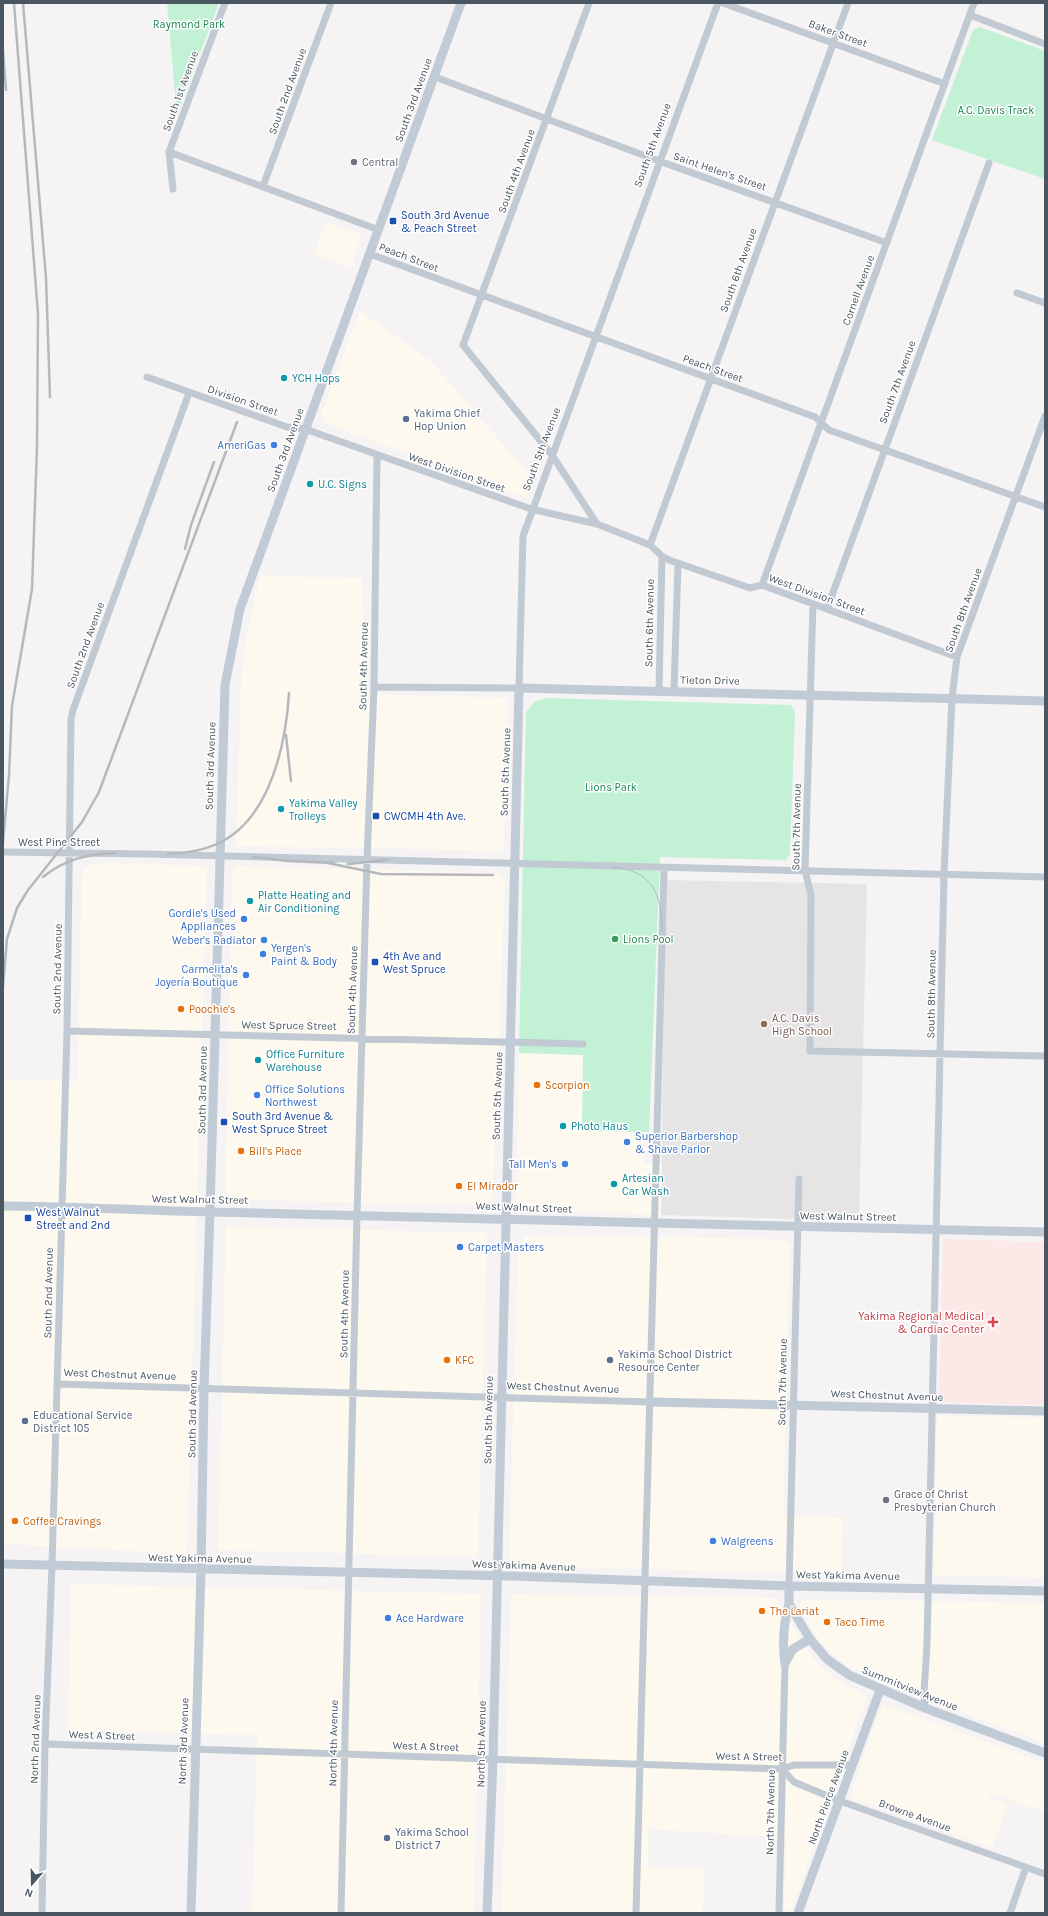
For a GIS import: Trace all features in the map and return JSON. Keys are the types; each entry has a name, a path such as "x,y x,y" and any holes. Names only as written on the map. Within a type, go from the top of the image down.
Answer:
{"street":[{"name":"South 1st Avenue","path":"173,189 170,152 225,3"},
{"name":"South 2nd Avenue","path":"263,186 331,3"},
{"name":"South 3rd Avenue","path":"201,1570 204,1388 225,685 240,609 461,3"},
{"name":"South 4th Avenue","path":"552,455 463,346 589,3"},
{"name":"South 5th Avenue","path":"496,1576 523,536 531,509 596,338 659,161 718,3"},
{"name":"Baker Street","path":"723,3 945,84"},
{"name":"South 6th Avenue","path":"650,545 848,3"},
{"name":"Cornell Avenue","path":"762,585 974,3"},
{"path":"970,15 1045,44"},
{"name":"Saint Helen's Street","path":"434,77 659,161 887,243"},
{"name":"Peach Street","path":"170,152 379,230"},
{"name":"South 7th Avenue","path":"827,609 990,164"},
{"name":"Peach Street","path":"370,254 815,417 829,430 1045,507"},
{"path":"1017,293 1045,303"},
{"name":"Division Street","path":"147,377 287,427 305,429 377,455"},
{"name":"South 2nd Avenue","path":"52,1566 67,1031 69,853 73,710 189,393"},
{"name":"South 8th Avenue","path":"925,1708 924,1693 937,1230 944,874 952,698 957,656 1045,416"},
{"name":"South 4th Avenue","path":"348,1573 354,1394 357,1214 367,860 374,687 377,455"},
{"name":"West Division Street","path":"377,455 531,509 597,524 650,545 662,556 678,562 750,588 762,585 957,656"},
{"path":"552,455 597,524"},
{"name":"South 6th Avenue","path":"659,690 662,556"},
{"path":"674,691 678,562"},
{"name":"South 7th Avenue","path":"813,604 805,870 811,895 810,1051 940,1054"},
{"name":"Tieton Drive","path":"374,687 659,690 1045,701"},
{"name":"West Pine Street","path":"3,852 219,855 1045,877"},
{"path":"636,1913 664,868"},
{"name":"West Spruce Street","path":"67,1031 362,1037 510,1043 583,1044"},
{"path":"940,1054 1045,1056"},
{"name":"South 7th Avenue","path":"789,1586 792,1404 799,1179"},
{"name":"West Walnut Street","path":"3,1206 61,1206 210,1212 505,1218 655,1224 1045,1232"},
{"name":"West Chestnut Avenue","path":"57,1384 500,1398 1045,1411"},
{"name":"West Yakima Avenue","path":"3,1564 496,1576 789,1586 1045,1591"},
{"name":"North 2nd Avenue","path":"42,1913 45,1744 52,1566"},
{"name":"North 3rd Avenue","path":"191,1913 194,1749 201,1570"},
{"name":"North 4th Avenue","path":"341,1913 348,1573"},
{"name":"North 5th Avenue","path":"487,1913 493,1759 496,1576"},
{"name":"Summitview Avenue","path":"789,1586 790,1604 810,1639 827,1659 836,1666 880,1690 1045,1752"},
{"path":"785,1664 782,1645 784,1623 790,1604"},
{"path":"785,1664 793,1649 810,1639"},
{"name":"North 7th Avenue","path":"779,1913 785,1664"},
{"name":"North Pierce Avenue","path":"798,1913 880,1690"},
{"name":"West A Street","path":"45,1744 782,1769 794,1765 853,1765"},
{"name":"Browne Avenue","path":"782,1769 794,1782 840,1801 1045,1874"},
{"path":"1010,1913 1026,1867"}],"shaded area":[{"path":"325,222 362,235 351,268 314,254"},
{"path":"360,311 431,361 533,479 526,498 325,423 321,414"},
{"path":"260,576 362,578 366,694 508,698 503,851 236,846 241,685 245,644"},
{"path":"93,864 207,866 187,1554 3,1544 3,1079 77,1081 82,874 85,868"},
{"path":"235,866 500,873 505,880 493,1197 489,1205 234,1200 225,1192 232,873"},
{"name":"A.C. Davis High School","path":"665,880 867,884 859,1221 661,1215"},
{"path":"519,1053 583,1055 582,1131 645,1132 644,1163 662,1164 661,1215 526,1210 516,1202"},
{"path":"226,1226 487,1233 478,1557 218,1550"},
{"path":"526,1235 784,1239 790,1245 783,1516 843,1518 841,1574 516,1566 509,1558 518,1247"},
{"name":"Yakima Regional Medical & Cardiac Center","path":"943,1239 1045,1242 1045,1405 939,1402"},
{"path":"937,1415 1045,1418 1045,1578 934,1575"},
{"path":"71,1584 481,1594 474,1913 252,1913 257,1735 68,1731"},
{"path":"511,1594 775,1598 812,1657 835,1679 867,1697 791,1911 784,1910 786,1838 648,1829 648,1867 704,1868 703,1913 501,1913"},
{"path":"804,1599 1045,1603 1045,1743 887,1685 847,1666 819,1642 799,1605"},
{"path":"883,1704 1045,1763 1045,1812 990,1793 988,1797 1008,1804 992,1848 851,1797 866,1747"}],"green space":[{"name":"Raymond Park","path":"167,3 219,3 177,115"},
{"name":"A.C. Davis Track","path":"980,27 1045,51 1045,179 932,140 973,30"},
{"name":"Lions Park","path":"545,698 791,705 795,712 790,854 786,860 660,857 649,1132 582,1131 583,1055 519,1053 526,712 534,702"}],"tram line":[{"path":"613,867 627,869 638,873 646,879 657,896 662,918 662,931"}],"railway":[{"path":"3,842 9,775 12,706 32,589 37,446 38,314 14,3"},
{"path":"23,3 46,278 50,397"},
{"path":"3,51 6,90"},
{"path":"3,987 7,939 17,908 28,890 82,822 99,792 237,422"},
{"path":"185,549 191,525 214,462"},
{"path":"168,854 194,851 213,846 237,832 251,817 263,798 279,757 284,735 289,693"},
{"path":"286,735 291,781"},
{"path":"43,877 68,862 86,856 115,853"},
{"path":"253,857 288,861 334,863"},
{"path":"348,864 387,860"},
{"path":"328,863 381,874 493,875"}],"place":[{"name":"Central","path":"354,162"},
{"name":"South 3rd Avenue & Peach Street","path":"393,221"},
{"name":"YCH Hops","path":"284,378"},
{"name":"Yakima Chief Hop Union","path":"406,419"},
{"name":"AmeriGas","path":"274,445"},
{"name":"U.C. Signs","path":"310,484"},
{"name":"Yakima Valley Trolleys","path":"281,809"},
{"name":"CWCMH 4th Ave.","path":"376,816"},
{"name":"Platte Heating and Air Conditioning","path":"250,901"},
{"name":"Gordie's Used Appliances","path":"244,919"},
{"name":"Lions Pool","path":"615,939"},
{"name":"Weber's Radiator","path":"264,940"},
{"name":"Yergen's Paint & Body","path":"263,954"},
{"name":"4th Ave and West Spruce","path":"375,962"},
{"name":"Carmelita's Joyería Boutique","path":"246,975"},
{"name":"Poochie's","path":"181,1009"},
{"name":"A.C. Davis High School","path":"764,1024"},
{"name":"Office Furniture Warehouse","path":"258,1060"},
{"name":"Scorpion","path":"537,1085"},
{"name":"Office Solutions Northwest","path":"257,1095"},
{"name":"South 3rd Avenue & West Spruce Street","path":"224,1122"},
{"name":"Photo Haus","path":"563,1126"},
{"name":"Superior Barbershop & Shave Parlor","path":"627,1142"},
{"name":"Bill's Place","path":"241,1151"},
{"name":"Tall Men's","path":"565,1164"},
{"name":"Artesian Car Wash","path":"614,1184"},
{"name":"El Mirador","path":"459,1186"},
{"name":"West Walnut Street and 2nd","path":"28,1218"},
{"name":"Carpet Masters","path":"460,1247"},
{"name":"Yakima Regional Medical & Cardiac Center","path":"993,1322"},
{"name":"KFC","path":"447,1360"},
{"name":"Yakima School District Resource Center","path":"610,1360"},
{"name":"Educational Service District 105","path":"25,1421"},
{"name":"Grace of Christ Presbyterian Church","path":"886,1500"},
{"name":"Coffee Cravings","path":"15,1521"},
{"name":"Walgreens","path":"713,1541"},
{"name":"The Lariat","path":"762,1611"},
{"name":"Ace Hardware","path":"388,1618"},
{"name":"Taco Time","path":"827,1622"},
{"name":"Yakima School District 7","path":"387,1838"}]}
